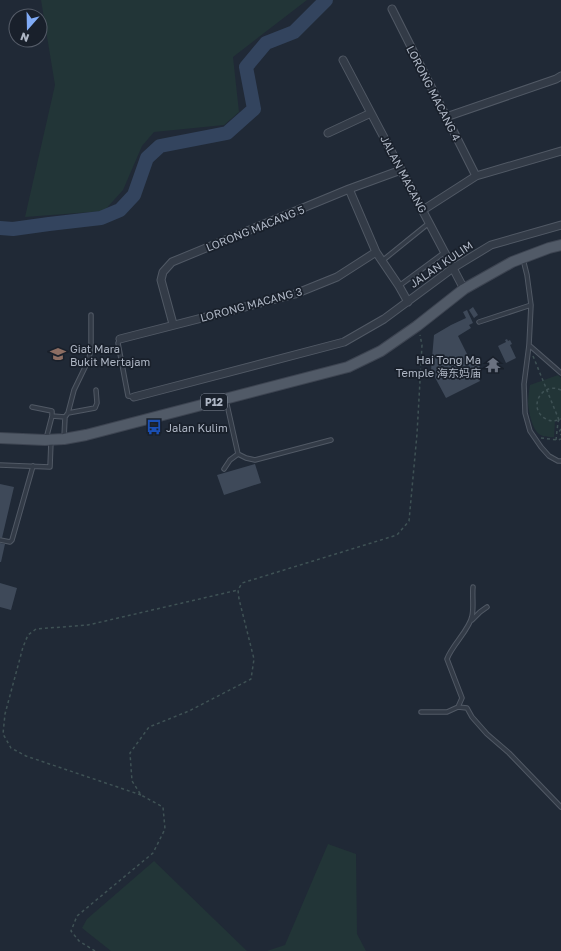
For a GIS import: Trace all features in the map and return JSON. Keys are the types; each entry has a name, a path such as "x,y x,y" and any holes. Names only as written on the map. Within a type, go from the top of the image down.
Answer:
{"main road":[{"name":"P12","path":"0,438 48,440 86,435 348,367 381,351 417,326 464,289 512,262 561,245"}],"street":[{"name":"LORONG MACANG 4","path":"392,9 476,176"},
{"name":"JALAN MACANG","path":"343,60 464,289"},
{"path":"446,117 561,76"},
{"path":"328,133 371,113"},
{"path":"422,210 476,176 561,151"},
{"name":"LORONG MACANG 5","path":"173,324 161,280 163,272 172,262 349,189 401,170"},
{"path":"349,189 376,252 408,302"},
{"name":"JALAN KULIM","path":"134,397 344,342 384,319 453,268 491,245 561,225"},
{"name":"LORONG MACANG 3","path":"120,338 295,294 337,277 376,252"}],"lane":[{"path":"382,261 430,223"},
{"path":"399,286 445,252"},
{"path":"523,258 531,305 529,344 524,384 525,413 530,431 541,447 549,456 561,461"},
{"path":"478,322 531,305"},
{"path":"64,439 65,417 68,413 74,390 89,359 91,346 91,315"},
{"path":"120,338 118,343 128,396 134,397"},
{"path":"529,344 561,373"},
{"path":"68,413 96,408 96,390"},
{"path":"226,399 238,454"},
{"path":"0,464 50,467 48,440 52,411 32,408"},
{"path":"52,416 65,417"},
{"path":"238,454 255,460 331,440"},
{"path":"224,469 230,460 238,454"},
{"path":"0,540 10,542 12,540 33,466"},
{"path":"469,624 472,616 473,588"},
{"path":"458,707 462,698 447,659 449,653 469,624 480,612 487,608"},
{"path":"421,712 447,712 458,707 467,708 472,717 487,734 509,753 561,807"}],"path":[{"path":"141,795 132,780 130,754 149,727 189,712 251,679 254,659 239,600 238,590 242,583 397,535 409,521 417,434 422,345 417,326"},
{"path":"529,344 546,390 560,420"},
{"path":"560,420 553,421 540,415 537,400 542,392 546,390 557,388 561,390"},
{"path":"556,440 558,422 560,420"},
{"path":"556,434 561,429"},
{"path":"559,431 561,435"},
{"path":"534,436 561,440"},
{"path":"95,951 79,941 71,931 77,916 153,853 165,829 163,807 141,795 26,756 11,748 3,734 5,714 23,647 28,635 36,629 88,625 238,590"}],"shaded area":[{"path":"41,0 307,0 233,57 239,112 224,125 154,132 142,146 123,190 104,211 25,217 55,85 48,42 48,8 42,8"},
{"path":"558,375 561,378 561,419 555,421 554,437 544,436 537,432 531,420 528,404 530,385"},
{"path":"328,844 356,854 357,934 366,951 267,951 285,945"},
{"path":"154,861 247,951 111,951 82,928 87,919"}],"building":[{"path":"473,307 478,315 474,318 469,310"},
{"path":"467,310 473,323 469,325 471,328 458,336 472,364 477,362 480,367 475,370 480,381 446,398 431,370 434,335 466,318 463,312"},
{"path":"507,339 508,341 510,340 512,344 510,345 516,358 506,363 498,346 506,342 505,340"},
{"path":"255,464 261,483 224,495 217,475"},
{"path":"0,484 14,487 2,538 0,537"},
{"path":"0,543 5,544 1,562 0,562"},
{"path":"0,583 17,588 11,610 0,607"}],"waterway":[{"path":"0,228 13,229 101,218 120,210 134,195 147,158 160,146 227,133 254,109 246,67 266,43 294,32 326,0"}],"place":[{"name":"Giat Mara Bukit Mertajam","path":"58,354"},
{"name":"Hai Tong Ma Temple 海东妈庙","path":"493,365"},
{"name":"Jalan Kulim","path":"154,427"}]}
